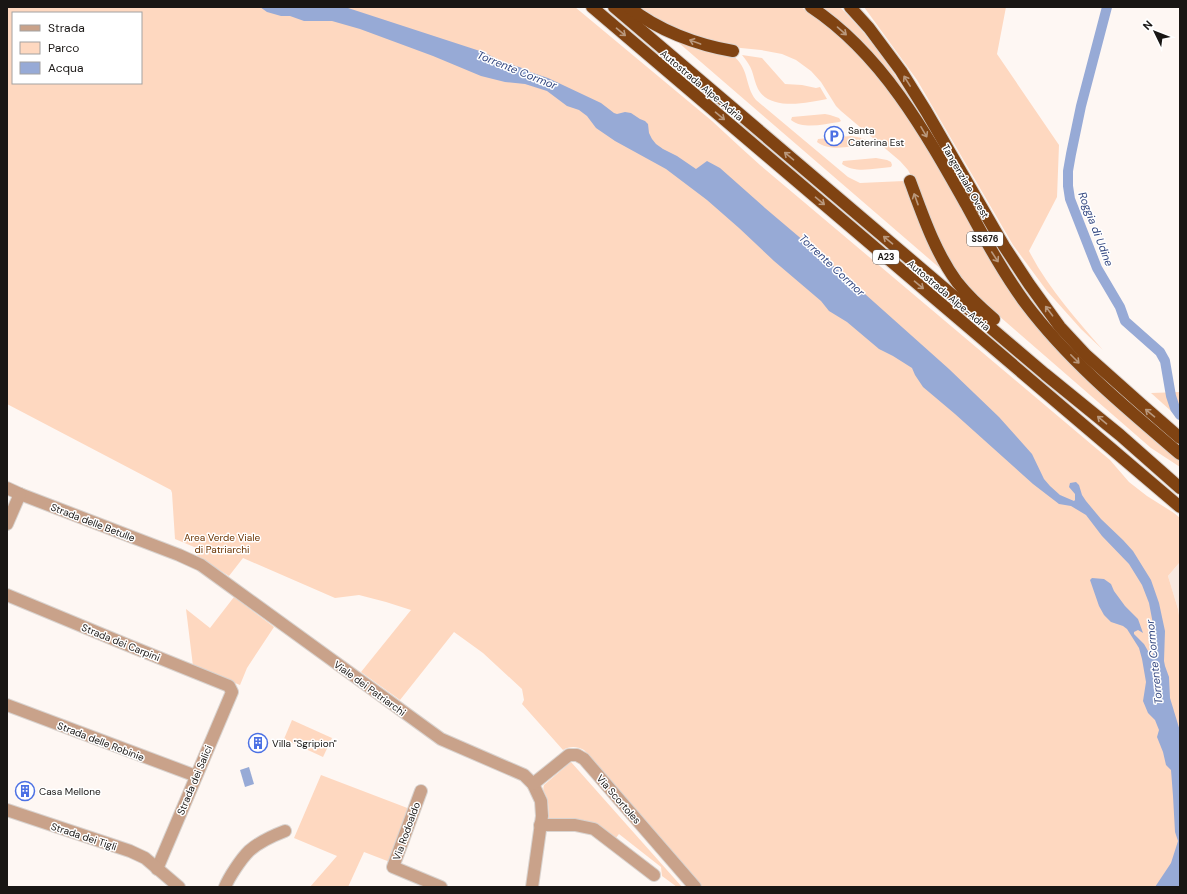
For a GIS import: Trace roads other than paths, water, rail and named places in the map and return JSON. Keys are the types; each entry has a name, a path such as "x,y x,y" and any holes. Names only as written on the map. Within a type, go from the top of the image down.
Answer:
{"highway":[{"name":"Autostrada Alpe-Adria","path":"592,7 1180,508"},
{"name":"Autostrada Alpe-Adria","path":"614,7 1045,374 1120,435 1180,488"},
{"path":"629,7 650,22 689,40 707,46 733,51"},
{"name":"Tangenziale Ovest","path":"811,7 845,34 867,56 912,113 992,252 1026,304 1061,345 1101,384 1134,415 1180,454"},
{"name":"Tangenziale Ovest","path":"850,7 901,71 926,111 1004,246 1029,284 1060,326 1086,355 1180,438"},
{"path":"910,181 931,235 942,258 957,282 970,298 1025,346 1045,374"}],"street":[{"name":"Strada delle Betulle","path":"7,488 179,555"},
{"path":"7,524 20,494"},
{"name":"Viale dei Patriarchi","path":"179,555 201,565 441,739 524,775 534,784"},
{"name":"Strada dei Carpini","path":"7,595 229,686 232,692"},
{"name":"Strada dei Salici","path":"157,869 232,692"},
{"name":"Strada delle Robinie","path":"7,705 196,776"},
{"name":"Via Scortoles","path":"534,784 569,755 577,755 584,759 695,887"},
{"path":"532,887 542,816 541,801 534,784"},
{"name":"Via Rodoaldo","path":"421,791 393,867 441,887"},
{"name":"Strada dei Tigli","path":"7,810 130,851 144,858 157,869"},
{"path":"540,825 575,824 594,829 654,875"},
{"path":"225,887 229,877 249,851 269,838 284,831"},
{"path":"157,869 179,887"}],"water":[{"name":"Torrente Cormor","path":"260,7 345,7 483,52 503,62 548,78 601,103 614,113 631,113 645,121 648,124 649,133 652,139 663,149 677,156 696,169 707,161 720,168 837,269 949,369 999,417 1032,454 1044,479 1060,495 1074,501 1075,494 1069,487 1070,483 1076,482 1079,485 1082,495 1086,501 1101,519 1133,551 1151,580 1159,603 1165,631 1164,661 1169,677 1170,698 1180,731 1180,887 1155,887 1171,863 1178,841 1175,832 1171,770 1166,765 1157,737 1159,730 1155,720 1148,713 1143,701 1146,682 1139,648 1127,629 1111,622 1104,615 1099,606 1090,580 1092,578 1104,579 1111,584 1114,591 1125,606 1138,619 1143,633 1138,630 1134,632 1134,634 1144,644 1152,658 1153,624 1149,603 1142,585 1129,564 1102,536 1086,515 1071,506 1059,504 1033,484 923,387 912,368 879,349 847,322 829,311 821,301 774,261 707,200 666,169 615,141 596,128 587,116 579,110 567,106 547,91 525,84 505,82 481,76 433,56 360,29 332,21 304,21 290,16 281,16 267,12"},
{"path":"249,767 254,784 245,787 240,770"}],"waterway":[{"name":"Roggia di Udine","path":"1107,7 1081,106 1071,154 1068,171 1070,199 1097,268 1120,307 1125,321 1160,352 1165,361 1171,396 1175,408 1180,415"}],"place":[{"name":"Santa Caterina Est","path":"834,136"},
{"name":"Villa \"Sgripion\"","path":"258,743"},
{"name":"Casa Mellone","path":"25,791"}],"park label":[{"name":"Area Verde Viale di Patriarchi","path":"222,542"}]}
